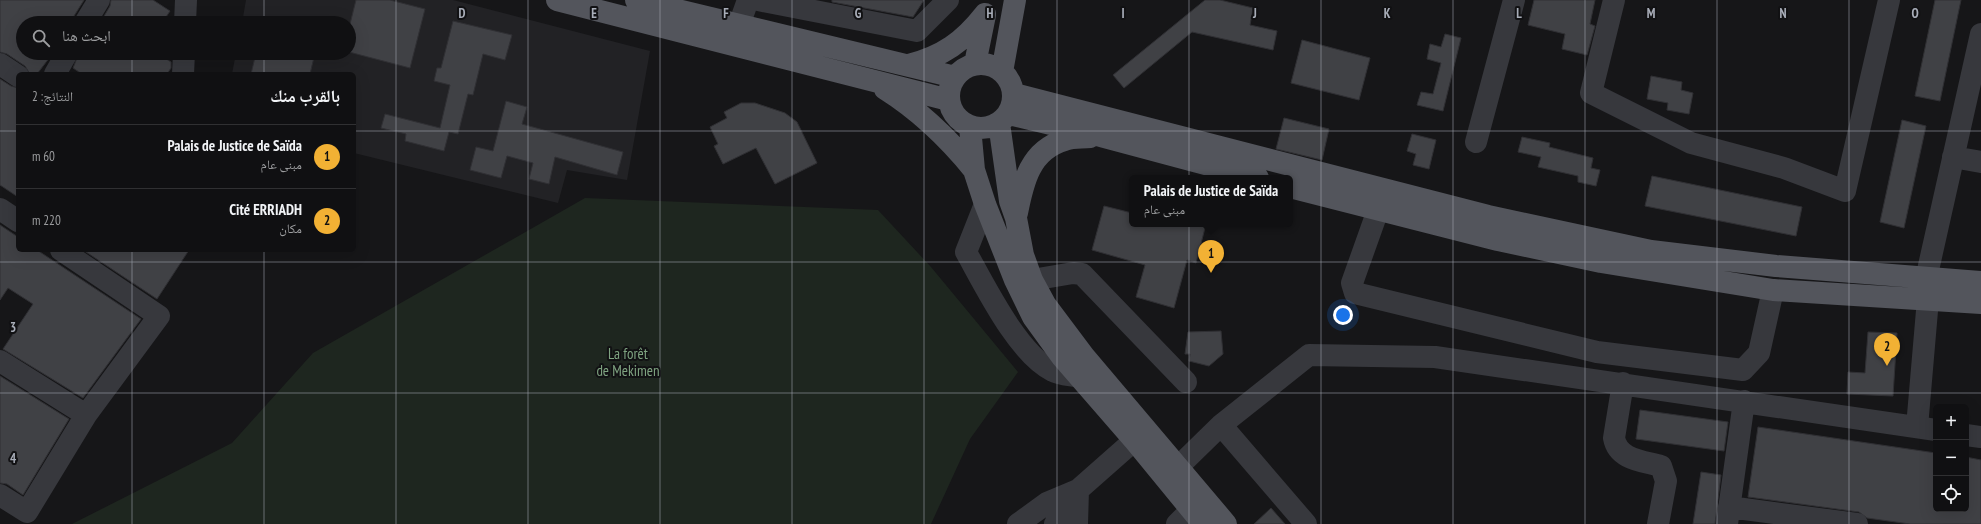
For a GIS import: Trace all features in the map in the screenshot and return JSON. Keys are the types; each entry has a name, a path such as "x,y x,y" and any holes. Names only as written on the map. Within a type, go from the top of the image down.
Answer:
{"main road":[{"path":"557,0 736,36 909,65 956,77"},
{"path":"636,0 736,36 872,81 949,100"},
{"path":"1002,72 1015,0"},
{"path":"909,65 927,60 960,42 986,7"},
{"path":"975,64 986,7"},
{"path":"1190,519 1140,436 1046,304 1032,280 1023,255 1016,218 1010,201 1007,110 1010,82 1002,72 992,66 975,64 962,70 950,88 949,100 958,119 970,127 982,129 1007,110 1636,248 1776,266 1927,289 1981,303"},
{"path":"872,81 901,99 933,125 974,170"},
{"path":"1007,110 1247,175"},
{"path":"970,127 974,170 984,204 1014,280 1033,317 1080,377 1140,436 1177,468 1226,524"},
{"path":"1016,218 1023,181 1029,170 1045,152 1066,139 1101,136"},
{"path":"1293,187 1498,240 1594,260 1772,290 1927,289 1981,282"}],"street":[{"path":"89,16 99,0"},
{"path":"185,16 186,0"},
{"path":"736,36 748,0"},
{"path":"758,0 917,31 948,0"},
{"path":"1476,142 1514,0"},
{"path":"1614,0 1592,92 1690,143 1784,168 1845,191 1889,0"},
{"path":"1177,468 1221,426 1310,355 1435,357 1926,428 1927,289 1981,34"},
{"path":"57,72 63,60"},
{"path":"184,60 184,72"},
{"path":"0,64 16,75"},
{"path":"1954,157 1981,162"},
{"path":"984,204 966,252 1007,324 1037,361 1054,372 1080,377"},
{"path":"0,209 16,220"},
{"path":"1378,210 1352,284 1355,293 1598,352 1744,370 1759,353 1772,290"},
{"path":"0,495 26,512 86,415 159,316 64,252"},
{"path":"1032,280 1073,273 1082,274 1186,382"},
{"path":"0,361 86,415"},
{"path":"1623,383 1614,438 1616,447 1622,454 1661,466 1666,480 1658,524"},
{"path":"1744,401 1728,515 1857,524"},
{"path":"1221,426 1306,524"},
{"path":"1969,435 1981,437"},
{"path":"1055,524 1078,490 1140,436"},
{"path":"1018,524 1047,503 1078,490"},
{"path":"1077,524 1078,490"}],"shaded area":[{"path":"246,0 453,0 650,51 627,180 567,170 558,203 356,153 356,72 232,72 235,60 356,60 356,16 243,16"}],"green space":[{"name":"La forêt de Mekimen","path":"585,198 878,210 931,267 1018,372 970,439 931,524 72,524 232,443 313,353"}],"building":[{"path":"0,0 84,0 74,16 16,16 16,60 7,54 0,52"},
{"path":"111,0 153,0 170,11 167,16 104,16 110,6"},
{"path":"356,0 390,0 425,9 410,68 356,54 356,16 352,16"},
{"path":"832,0 924,0 913,17 832,2"},
{"path":"1205,0 1220,0 1253,8 1250,25 1277,31 1273,50 1192,32 1124,88 1113,75"},
{"path":"1534,0 1595,0 1590,24 1595,26 1587,55 1562,49 1565,34 1528,25"},
{"path":"1935,0 1961,0 1940,101 1915,96"},
{"path":"453,21 512,35 505,60 483,54 473,95 468,94 458,134 449,132 444,151 405,141 406,134 381,128 385,114 440,128 450,85 434,81 437,68 441,68"},
{"path":"1445,34 1461,38 1443,111 1417,105 1421,92 1433,94 1441,63 1427,59 1430,44 1441,47"},
{"path":"1302,40 1370,58 1359,100 1291,83"},
{"path":"16,60 48,60 39,72 29,72 25,66"},
{"path":"76,60 168,60 171,62 171,68 168,72 79,72 73,68"},
{"path":"254,60 313,60 310,72 251,72"},
{"path":"1651,76 1682,82 1681,90 1693,93 1689,114 1667,110 1668,103 1647,99"},
{"path":"0,79 16,87 16,196 0,185"},
{"path":"506,101 527,107 522,124 623,152 617,175 555,157 549,184 529,179 533,163 507,156 501,178 470,170 476,147 493,151"},
{"path":"741,103 755,103 785,113 797,122 817,163 775,184 756,148 723,164 714,146 718,144 710,127 727,118 724,112"},
{"path":"1284,118 1329,129 1322,160 1276,149"},
{"path":"1902,120 1926,126 1904,228 1880,222"},
{"path":"1412,134 1436,140 1429,169 1413,165 1416,154 1407,151"},
{"path":"1522,137 1550,143 1549,147 1593,158 1591,168 1600,170 1596,186 1578,182 1578,176 1538,167 1541,157 1518,152"},
{"path":"1652,176 1802,207 1796,236 1645,206"},
{"path":"1104,206 1129,212 1129,227 1205,227 1196,263 1187,260 1174,308 1136,297 1145,265 1092,250"},
{"path":"0,225 16,236 16,252 40,252 141,319 83,398 3,349 33,304 8,288 0,300"},
{"path":"86,252 188,252 157,299"},
{"path":"1221,331 1223,354 1209,366 1189,361 1190,354 1185,354 1188,332"},
{"path":"1868,332 1897,333 1893,396 1847,394 1848,372 1865,373"},
{"path":"0,376 69,419 23,495 7,484 0,483"},
{"path":"1640,410 1728,422 1724,451 1636,439"},
{"path":"1758,427 1933,453 1933,512 1969,512 1969,458 1981,460 1981,524 1910,524 1867,518 1859,512 1748,497"},
{"path":"1701,472 1721,475 1715,524 1693,524"},
{"path":"1271,508 1285,524 1254,524"}],"place":[{"name":"Palais de Justice de Saïda","path":"1211,273"},
{"name":"Cité ERRIADH","path":"1887,366"}]}
